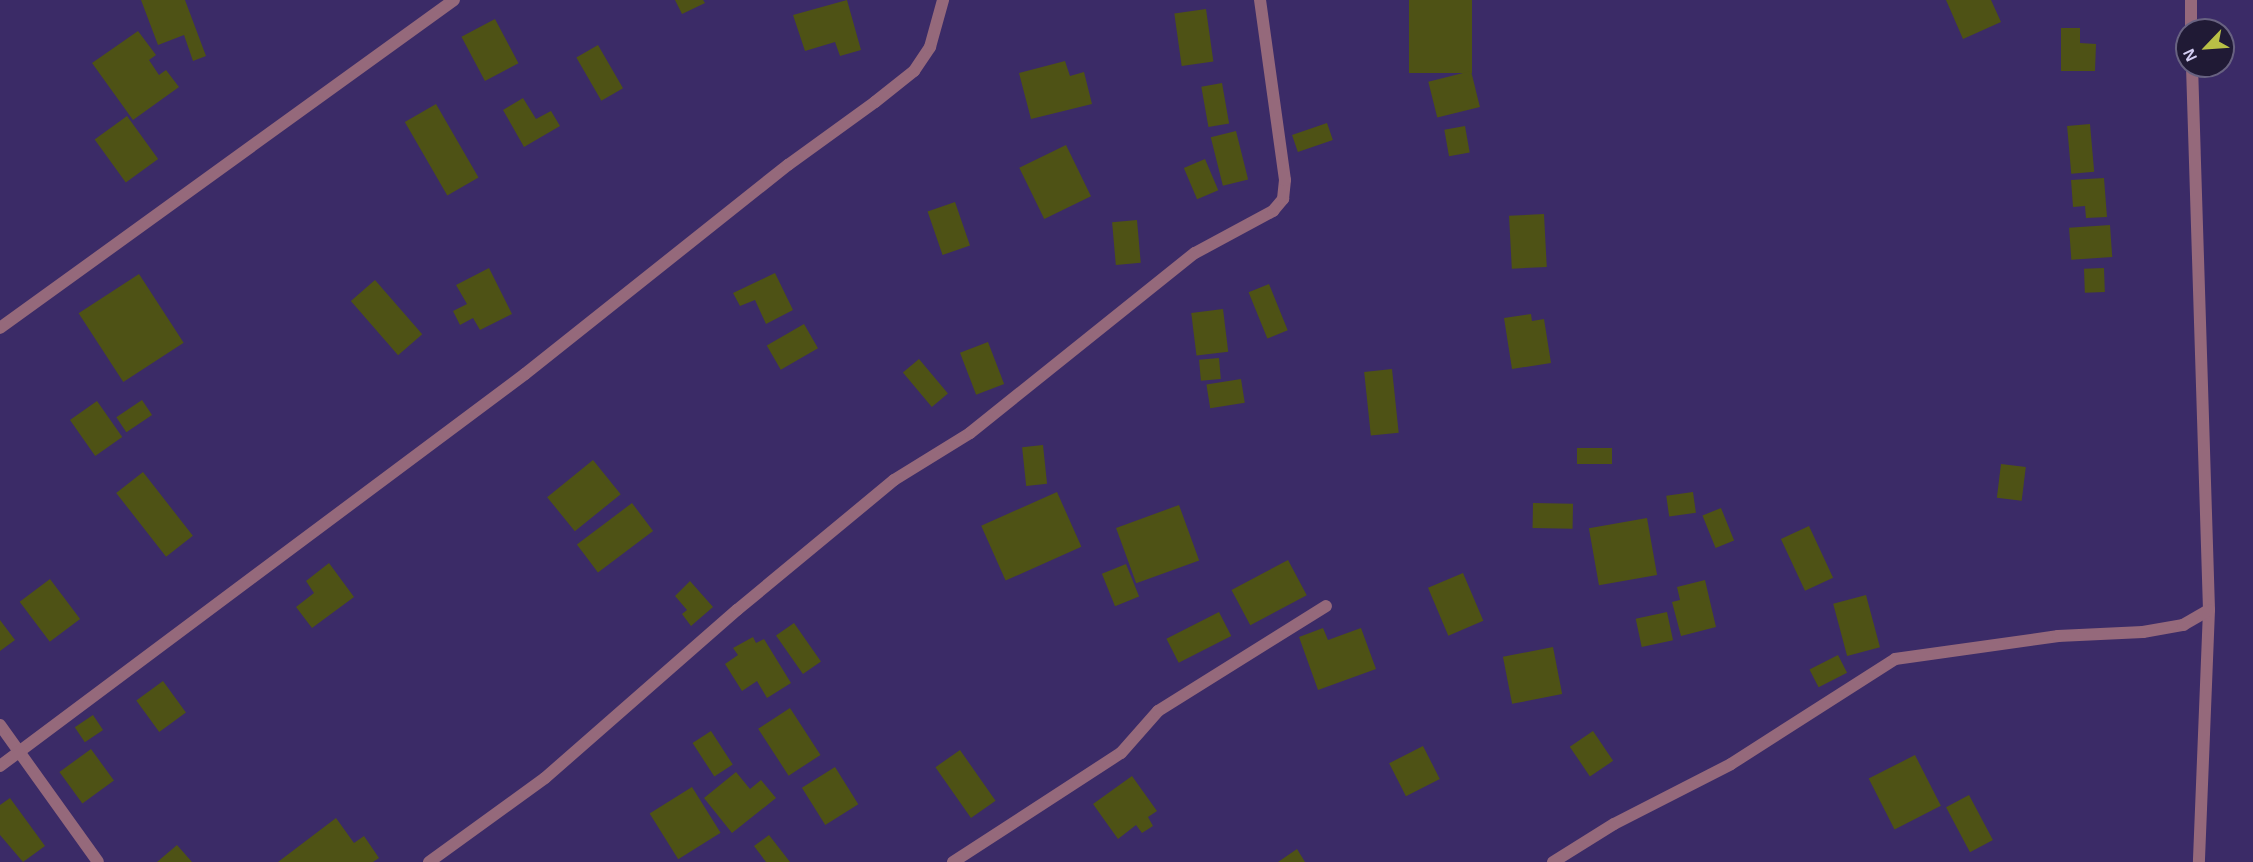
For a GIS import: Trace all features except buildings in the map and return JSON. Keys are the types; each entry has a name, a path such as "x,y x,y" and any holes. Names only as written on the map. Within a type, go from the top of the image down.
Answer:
{"street":[{"path":"0,328 454,0"},
{"path":"0,766 525,374 788,165 875,102 914,70 930,47 944,0"},
{"path":"429,862 545,778 737,610 894,480 970,433 1195,253 1273,211 1283,199 1286,180 1260,0"},
{"path":"2191,0 2191,18"},
{"path":"2192,78 2209,610 2199,862"},
{"path":"953,862 1121,753 1158,711 1326,606"},
{"path":"1552,862 1614,824 1731,764 1895,659 2058,636 2143,632 2183,625 2209,610"},
{"path":"0,725 98,862"}]}
